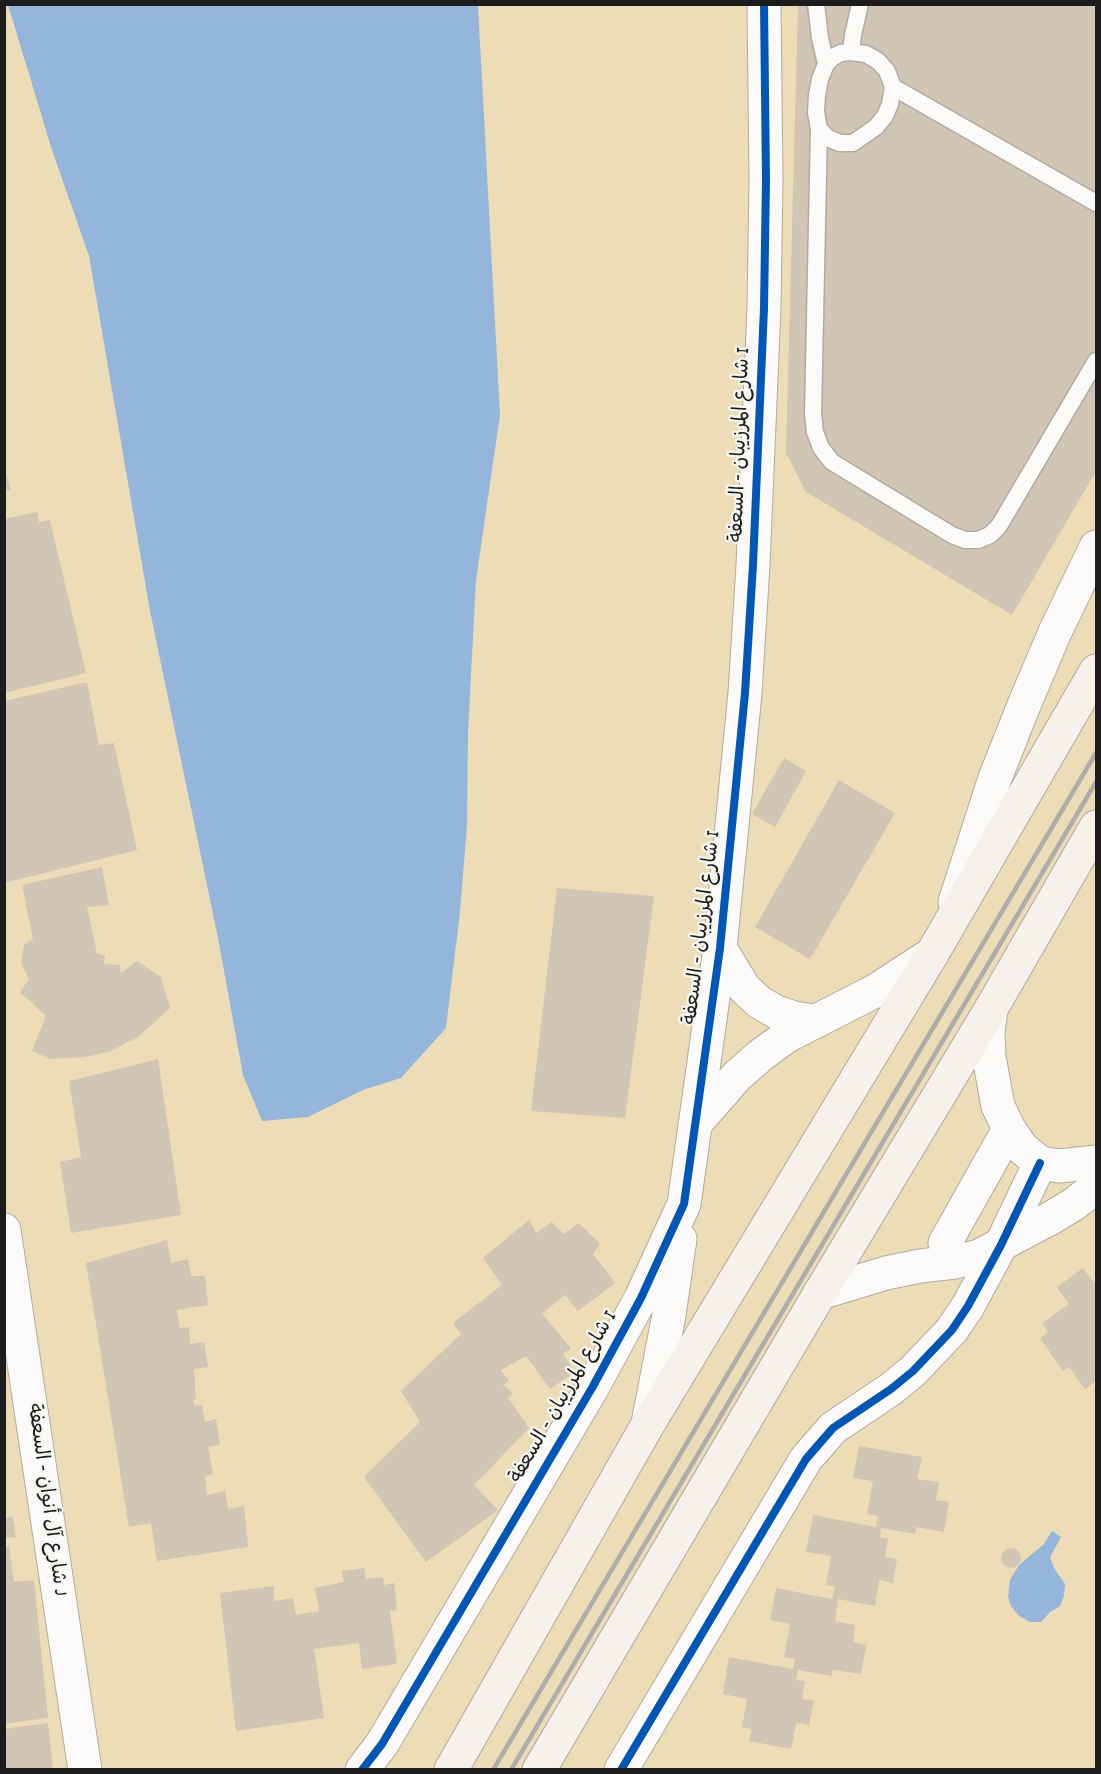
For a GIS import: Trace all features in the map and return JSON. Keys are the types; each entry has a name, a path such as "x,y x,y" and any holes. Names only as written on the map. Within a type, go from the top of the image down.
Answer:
{"main road":[{"path":"451,1770 647,1426 940,941 1096,671"},
{"path":"539,1770 820,1293 991,1009 1096,827"}],"street":[{"name":"شارع المرزيبان - السعفة I","path":"362,1770 382,1744 592,1388 641,1298 684,1204 720,948 744,705 760,437 766,180 764,4"},
{"path":"695,1124 737,1076 786,1036 875,991 940,941 995,778 1055,632 1096,547"},
{"path":"1055,896 1096,858"},
{"path":"720,948 744,988 759,1002 776,1012 814,1021"},
{"path":"991,1009 988,1033 992,1080 998,1106 1009,1129 1022,1148 1040,1163 1059,1166 1096,1162"},
{"path":"945,1243 1009,1129"},
{"path":"621,1770 806,1459 833,1428 891,1389 934,1351 952,1330 968,1306 1001,1245 1040,1163"},
{"path":"820,1293 886,1273 967,1260 990,1251 1059,1214 1096,1187"},
{"path":"647,1426 669,1316 684,1204"},
{"name":"شارع آل أنوان - السعفة J","path":"4,1230 85,1770"},
{"path":"838,1263 891,1251 945,1243 973,1241 1001,1245"}],"lane":[{"path":"816,4 826,64"},
{"path":"851,52 860,4"},
{"path":"819,129 828,138 840,143 854,143 866,136 885,116 893,87 887,71 878,61 866,54 851,52 833,57 826,64 817,95 816,112 819,129 813,414 814,432 821,448 832,462 952,535 965,540 978,540 990,535 999,526 1096,361"},
{"path":"893,87 1096,203"}],"sand":[{"path":"5,5 8,5 52,150 89,256 150,611 218,938 243,1075 363,1090 401,1078 446,1028 460,912 467,826 468,732 476,581 500,415 478,5 1096,5 1096,1769 5,1770"}],"water":[{"path":"8,5 478,5 500,415 476,581 468,732 467,826 460,912 446,1028 401,1078 363,1090 308,1117 262,1121 243,1075 218,938 150,611 89,256 52,150"},
{"path":"1052,1531 1061,1537 1050,1557 1054,1568 1065,1584 1064,1596 1060,1606 1050,1612 1041,1622 1030,1622 1018,1615 1011,1606 1008,1597 1010,1580 1019,1565 1044,1544"}],"building":[{"path":"798,4 1096,4 1096,471 1012,615 806,492 786,453"},
{"path":"4,467 11,490 4,491"},
{"path":"37,512 39,522 50,520 86,673 4,693 4,519"},
{"path":"87,682 99,745 114,743 137,850 4,883 4,701"},
{"path":"784,758 806,771 775,827 752,814"},
{"path":"839,780 895,813 810,959 755,927"},
{"path":"102,867 109,905 87,907 97,953 105,956 104,964 120,965 121,973 137,961 161,977 170,1008 138,1037 111,1051 85,1057 51,1059 32,1051 46,1016 20,992 29,979 21,964 24,944 33,940 22,885"},
{"path":"557,888 654,896 625,1118 531,1111"},
{"path":"158,1059 181,1215 71,1233 60,1162 81,1157 69,1081"},
{"path":"529,1220 536,1233 552,1222 563,1234 579,1223 600,1244 593,1254 615,1283 578,1311 565,1295 542,1314 571,1348 563,1354 575,1372 550,1389 526,1356 501,1370 509,1381 503,1385 513,1393 508,1398 529,1428 474,1485 498,1510 426,1562 364,1477 420,1422 401,1391 461,1334 453,1323 502,1285 483,1258"},
{"path":"167,1240 171,1263 188,1259 191,1276 205,1276 208,1305 177,1310 180,1328 189,1327 190,1344 204,1342 208,1367 194,1369 196,1399 193,1400 194,1406 202,1405 205,1422 216,1419 220,1445 208,1447 213,1474 205,1476 207,1495 225,1491 228,1509 244,1506 248,1547 157,1561 151,1523 129,1527 86,1263"},
{"path":"1083,1268 1096,1285 1096,1381 1085,1389 1069,1367 1063,1371 1040,1338 1048,1332 1042,1323 1069,1304 1057,1287"},
{"path":"859,1446 922,1457 917,1479 939,1482 936,1500 949,1502 944,1532 916,1527 915,1534 881,1528 880,1537 888,1539 885,1557 897,1559 893,1583 879,1580 875,1606 838,1599 835,1621 855,1625 853,1642 866,1645 861,1674 833,1670 832,1676 798,1670 796,1680 805,1681 802,1699 814,1701 809,1725 796,1723 791,1749 749,1741 752,1729 742,1727 747,1699 723,1694 729,1657 793,1669 795,1659 784,1657 790,1624 770,1620 776,1588 832,1599 835,1587 826,1585 831,1556 806,1552 813,1515 876,1527 878,1516 867,1514 873,1481 853,1478"},
{"path":"13,1517 16,1537 4,1538 4,1518"},
{"path":"4,1547 9,1547 14,1582 34,1580 48,1718 4,1724"},
{"path":"1011,1548 1018,1551 1021,1558 1018,1565 1011,1568 1004,1565 1001,1558 1004,1551"},
{"path":"364,1568 366,1579 383,1577 384,1585 394,1583 397,1610 390,1611 397,1664 362,1669 359,1643 314,1649 324,1718 236,1731 220,1593 274,1586 274,1601 293,1598 296,1615 319,1611 315,1588 344,1582 342,1571"},
{"path":"48,1723 53,1770 4,1770 4,1729"}],"railway":[{"path":"493,1770 1096,753"},
{"path":"511,1770 1096,782"}],"cycle path":[{"path":"362,1770 382,1744 592,1388 641,1298 684,1204 720,948 745,693 764,308 766,180 764,4"},
{"path":"621,1770 806,1459 833,1428 891,1389 913,1371 952,1330 968,1306 1001,1245 1040,1163"}]}
